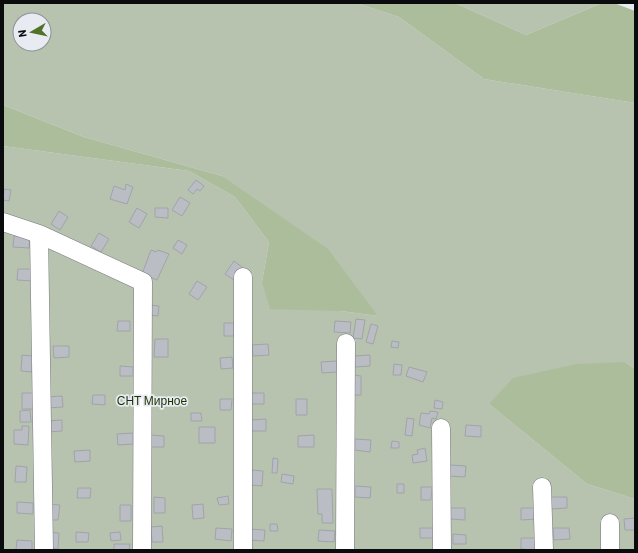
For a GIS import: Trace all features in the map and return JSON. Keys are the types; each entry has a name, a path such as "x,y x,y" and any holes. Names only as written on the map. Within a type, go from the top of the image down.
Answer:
{"lane":[{"path":"3,222 40,234 143,282 142,550"},
{"path":"40,234 44,550"},
{"path":"243,277 243,550"},
{"path":"346,343 346,550"},
{"path":"441,428 442,550"},
{"path":"542,487 544,550"},
{"path":"610,523 610,550"}],"green space":[{"name":"СНТ Мирное","path":"3,3 356,3 399,17 484,79 635,103 635,369 625,362 489,404 587,484 635,499 635,550 3,550 3,146 189,171 235,197 269,242 262,282 341,311 378,316 222,176 84,137 3,105"},
{"path":"356,3 455,3 526,35 602,3 614,3 635,11 635,103 484,79 399,17"},
{"path":"455,3 602,3 526,35"},
{"path":"3,105 84,137 222,176 328,249 378,316 341,311 270,309 262,282 269,242 235,197 189,171 3,146"},
{"path":"625,362 635,369 635,499 587,484 489,404 513,378 577,364"}],"building":[{"path":"196,180 204,186 200,191 197,189 193,194 188,190"},
{"path":"126,184 133,187 127,204 110,199 114,186 125,190"},
{"path":"4,189 11,190 9,201 3,200"},
{"path":"180,197 190,203 182,216 172,210"},
{"path":"137,208 147,214 139,228 129,222"},
{"path":"155,208 168,208 168,218 155,217"},
{"path":"59,211 68,217 60,230 51,224"},
{"path":"99,233 109,239 101,252 91,246"},
{"path":"14,236 30,236 29,248 13,247"},
{"path":"178,240 187,245 182,254 173,248"},
{"path":"151,250 156,252 158,250 169,254 157,280 142,274"},
{"path":"234,261 243,268 234,280 225,274"},
{"path":"18,269 34,269 33,281 17,280"},
{"path":"197,281 207,287 198,300 189,294"},
{"path":"150,305 159,306 158,316 149,315"},
{"path":"356,319 365,320 362,339 353,338"},
{"path":"118,321 130,321 130,331 117,331"},
{"path":"335,321 351,322 350,333 334,332"},
{"path":"224,323 234,323 234,336 224,336"},
{"path":"371,324 378,326 373,344 366,342"},
{"path":"155,339 168,339 168,357 154,357"},
{"path":"392,341 399,342 398,348 391,347"},
{"path":"268,344 269,355 253,356 252,345"},
{"path":"53,346 69,346 69,357 54,358"},
{"path":"22,355 33,356 32,372 21,371"},
{"path":"370,355 370,366 355,367 354,356"},
{"path":"232,357 233,368 221,369 220,358"},
{"path":"337,361 337,372 322,373 321,362"},
{"path":"394,364 402,365 401,375 393,375"},
{"path":"120,366 133,367 133,376 120,376"},
{"path":"409,367 427,372 423,382 406,376"},
{"path":"354,375 361,376 361,395 354,395"},
{"path":"22,393 34,393 33,409 22,409"},
{"path":"248,393 264,393 264,404 248,404"},
{"path":"93,395 105,395 105,405 92,404"},
{"path":"62,396 63,407 47,408 46,397"},
{"path":"220,399 232,399 231,410 220,410"},
{"path":"296,399 307,399 307,415 296,415"},
{"path":"435,400 443,402 442,409 434,408"},
{"path":"30,410 31,422 20,422 20,411"},
{"path":"430,411 438,412 436,419 432,418 430,428 419,425 421,413 429,414"},
{"path":"191,413 201,413 202,421 191,421"},
{"path":"407,418 414,419 412,436 405,435"},
{"path":"266,419 266,431 250,431 250,420"},
{"path":"62,420 62,431 47,432 46,421"},
{"path":"466,425 481,426 481,437 465,436"},
{"path":"22,426 29,426 28,445 14,444 14,430 22,430"},
{"path":"199,427 215,427 215,443 199,443"},
{"path":"133,433 133,444 118,445 117,434"},
{"path":"149,435 164,436 164,447 148,447"},
{"path":"314,435 314,447 298,447 298,436"},
{"path":"355,439 371,440 370,452 355,450"},
{"path":"392,441 399,442 399,448 391,448"},
{"path":"425,448 427,461 413,463 412,455 418,454 417,450"},
{"path":"90,450 90,461 75,462 74,451"},
{"path":"273,458 278,459 277,473 272,473"},
{"path":"450,465 466,466 465,477 449,476"},
{"path":"16,466 27,467 26,482 15,482"},
{"path":"252,470 263,471 262,486 250,485"},
{"path":"282,474 294,476 293,484 281,482"},
{"path":"397,484 404,484 404,493 397,493"},
{"path":"355,486 371,487 370,498 355,497"},
{"path":"421,487 432,487 431,500 421,500"},
{"path":"78,488 91,488 90,498 77,498"},
{"path":"317,489 332,489 333,523 322,523 322,514 318,514"},
{"path":"228,496 229,504 219,505 217,498"},
{"path":"154,497 165,498 165,513 154,513"},
{"path":"551,497 567,497 567,508 551,509"},
{"path":"17,502 33,503 33,514 17,513"},
{"path":"48,504 60,505 58,520 47,520"},
{"path":"203,504 204,518 193,519 192,505"},
{"path":"120,505 131,505 131,521 120,521"},
{"path":"450,508 465,508 465,520 450,519"},
{"path":"521,508 536,508 537,519 521,520"},
{"path":"635,518 635,530 625,530 624,519"},
{"path":"270,524 277,524 278,531 270,531"},
{"path":"162,526 163,542 152,542 151,527"},
{"path":"216,528 232,529 231,541 215,539"},
{"path":"420,528 433,528 433,538 420,538"},
{"path":"553,528 569,528 570,539 554,540"},
{"path":"249,529 265,530 264,541 248,540"},
{"path":"319,530 335,531 334,542 318,541"},
{"path":"48,532 59,533 58,549 47,548"},
{"path":"76,532 89,533 88,542 76,542"},
{"path":"120,532 121,540 111,541 110,533"},
{"path":"453,534 466,535 466,544 453,544"},
{"path":"521,538 537,538 536,550 521,549"},
{"path":"17,540 32,541 32,550 16,550"},
{"path":"114,544 130,544 129,550 114,550"}]}
